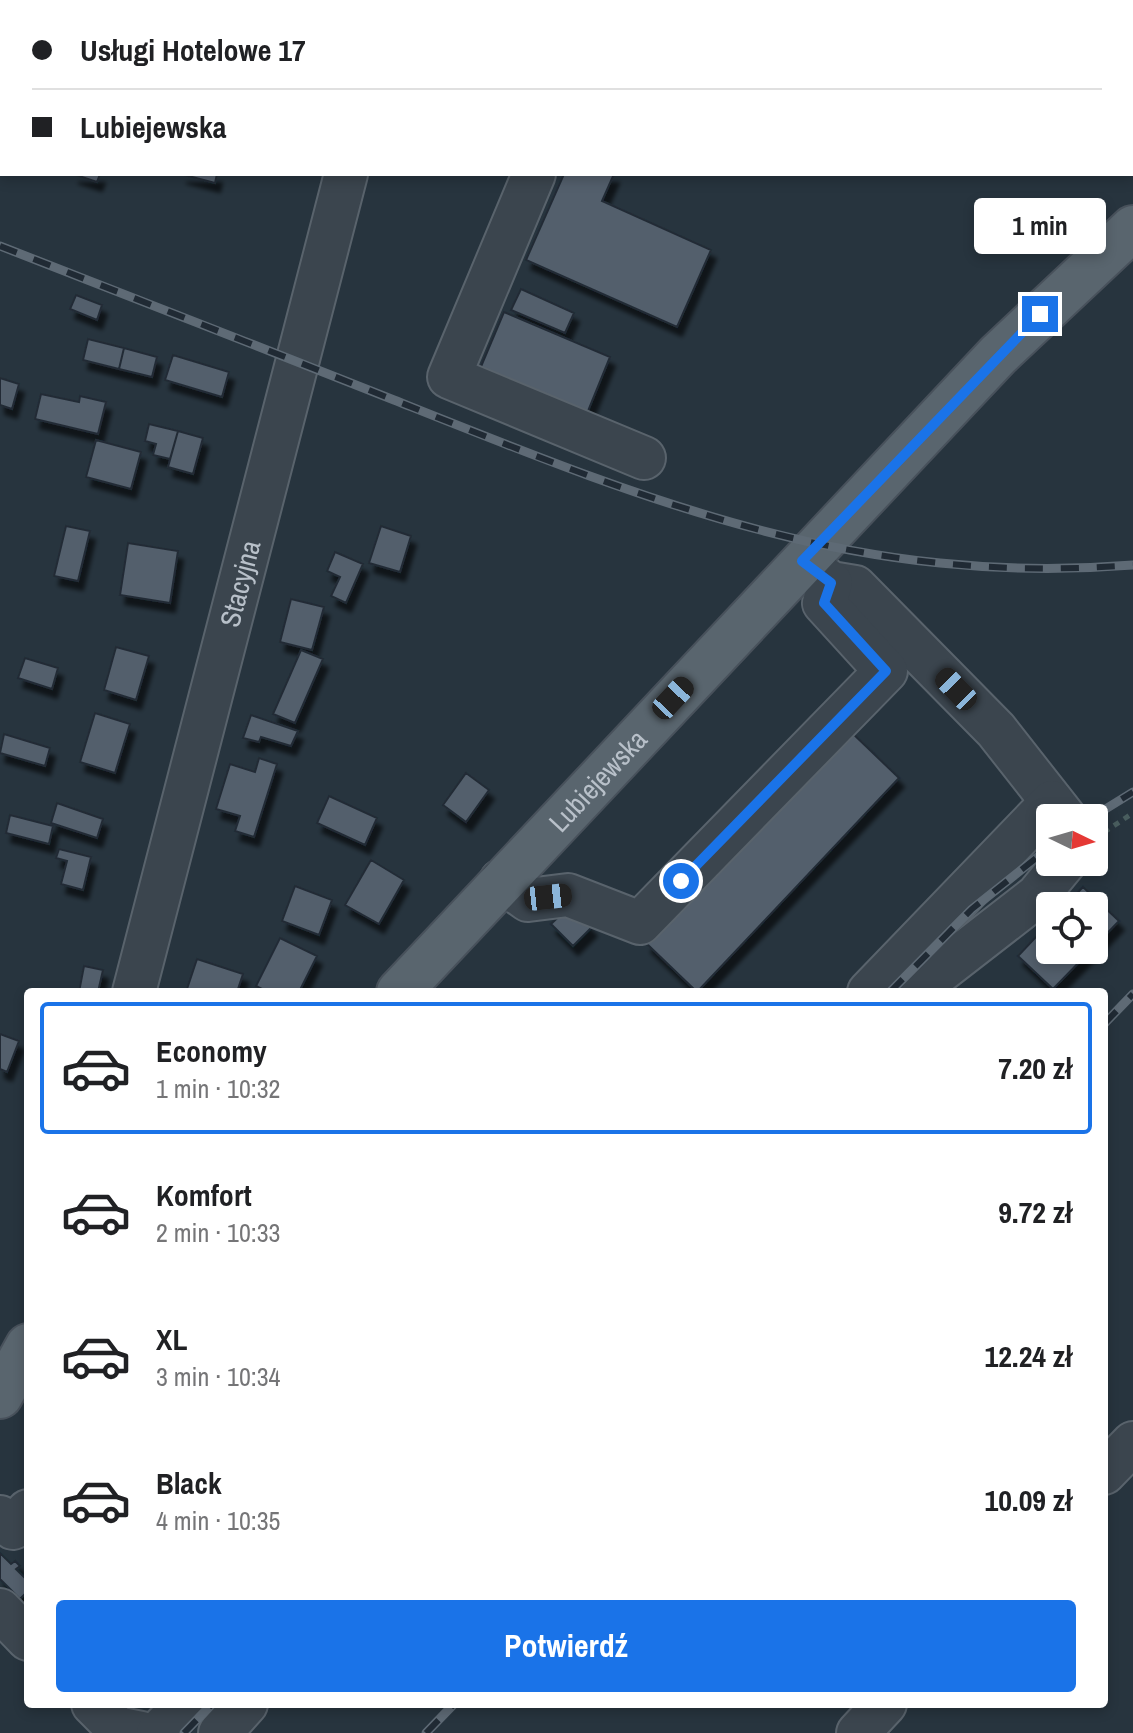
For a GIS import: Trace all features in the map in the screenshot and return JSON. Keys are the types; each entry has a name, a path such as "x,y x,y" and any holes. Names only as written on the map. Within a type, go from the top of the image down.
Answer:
{"main road":[{"name":"Lubiejewska","path":"403,988 501,881 817,572 998,355 1133,228"},
{"path":"0,1396 24,1353"}],"street":[{"name":"Stacyjna","path":"145,981 346,176"},
{"path":"533,176 449,377 644,458"},
{"path":"817,572 855,587 996,730 1054,804"},
{"path":"501,881 528,900 568,895 640,923 886,671 824,603 817,572"},
{"path":"873,988 1036,832"},
{"path":"924,988 934,976 1037,896 1053,876"},
{"path":"1108,1469 1133,1443"},
{"path":"0,1517 13,1528 24,1516"},
{"path":"0,1610 24,1635"},
{"path":"97,1708 117,1728 142,1733"},
{"path":"158,1733 182,1708"},
{"path":"220,1733 242,1708"},
{"path":"858,1733 881,1708"}],"path":[{"path":"1108,830 1133,813"}],"building":[{"path":"79,176 99,176 97,182"},
{"path":"189,176 217,176 215,183"},
{"path":"563,176 613,176 602,201 711,250 677,327 526,260"},
{"path":"521,289 574,313 565,333 511,310"},
{"path":"76,295 102,305 97,320 70,309"},
{"path":"504,312 610,357 584,421 477,376"},
{"path":"88,339 124,348 119,369 83,360"},
{"path":"124,348 157,357 152,377 119,369"},
{"path":"173,355 229,372 222,397 165,380"},
{"path":"0,378 19,384 12,409 0,405"},
{"path":"41,394 79,402 80,396 106,402 98,434 35,419"},
{"path":"149,424 178,431 170,459 153,455 156,444 145,441"},
{"path":"178,431 203,438 193,474 168,467"},
{"path":"96,440 141,452 131,489 86,477"},
{"path":"66,526 90,531 78,581 54,576"},
{"path":"381,526 411,536 400,572 369,563"},
{"path":"128,543 178,551 170,603 120,595"},
{"path":"335,552 363,564 346,603 331,596 340,577 327,571"},
{"path":"291,599 324,607 312,650 280,642"},
{"path":"116,647 149,656 136,700 104,690"},
{"path":"301,650 323,659 295,723 273,714"},
{"path":"25,658 58,668 52,689 18,678"},
{"path":"95,713 130,724 115,773 80,762"},
{"path":"251,715 298,731 291,746 261,737 259,742 243,738"},
{"path":"849,730 899,778 701,988 693,988 646,943"},
{"path":"4,734 50,748 45,766 0,753"},
{"path":"259,758 277,764 254,837 235,831 240,816 216,809 230,764 255,772"},
{"path":"466,773 489,790 466,822 443,805"},
{"path":"329,796 377,818 365,845 317,823"},
{"path":"57,803 103,819 97,838 51,823"},
{"path":"10,815 53,826 49,844 6,833"},
{"path":"59,849 91,857 83,890 61,884 67,861 56,858"},
{"path":"371,860 404,880 379,924 345,905"},
{"path":"295,886 332,900 319,935 282,921"},
{"path":"570,906 592,927 573,946 551,924"},
{"path":"1108,911 1119,921 1108,932"},
{"path":"1036,937 1036,964 1077,964 1052,988 1018,956"},
{"path":"280,938 317,956 301,988 256,986"},
{"path":"197,959 243,974 238,988 187,988"},
{"path":"84,966 103,970 99,988 80,988"},
{"path":"0,1034 19,1041 7,1072 0,1069"},
{"path":"0,1553 11,1564 15,1561 20,1566 16,1569 24,1577 24,1595 20,1599 0,1579"}],"railway":[{"path":"0,246 576,471 753,528 843,549 936,563 1032,568 1133,565"},
{"path":"1108,807 1133,792"},
{"path":"894,988 972,909 1036,858"},
{"path":"1108,1020 1133,994"},
{"path":"184,1733 208,1708"},
{"path":"426,1733 450,1708"}],"route":[{"path":"681,881 886,671 824,603 831,583 802,561 1040,314"}]}
